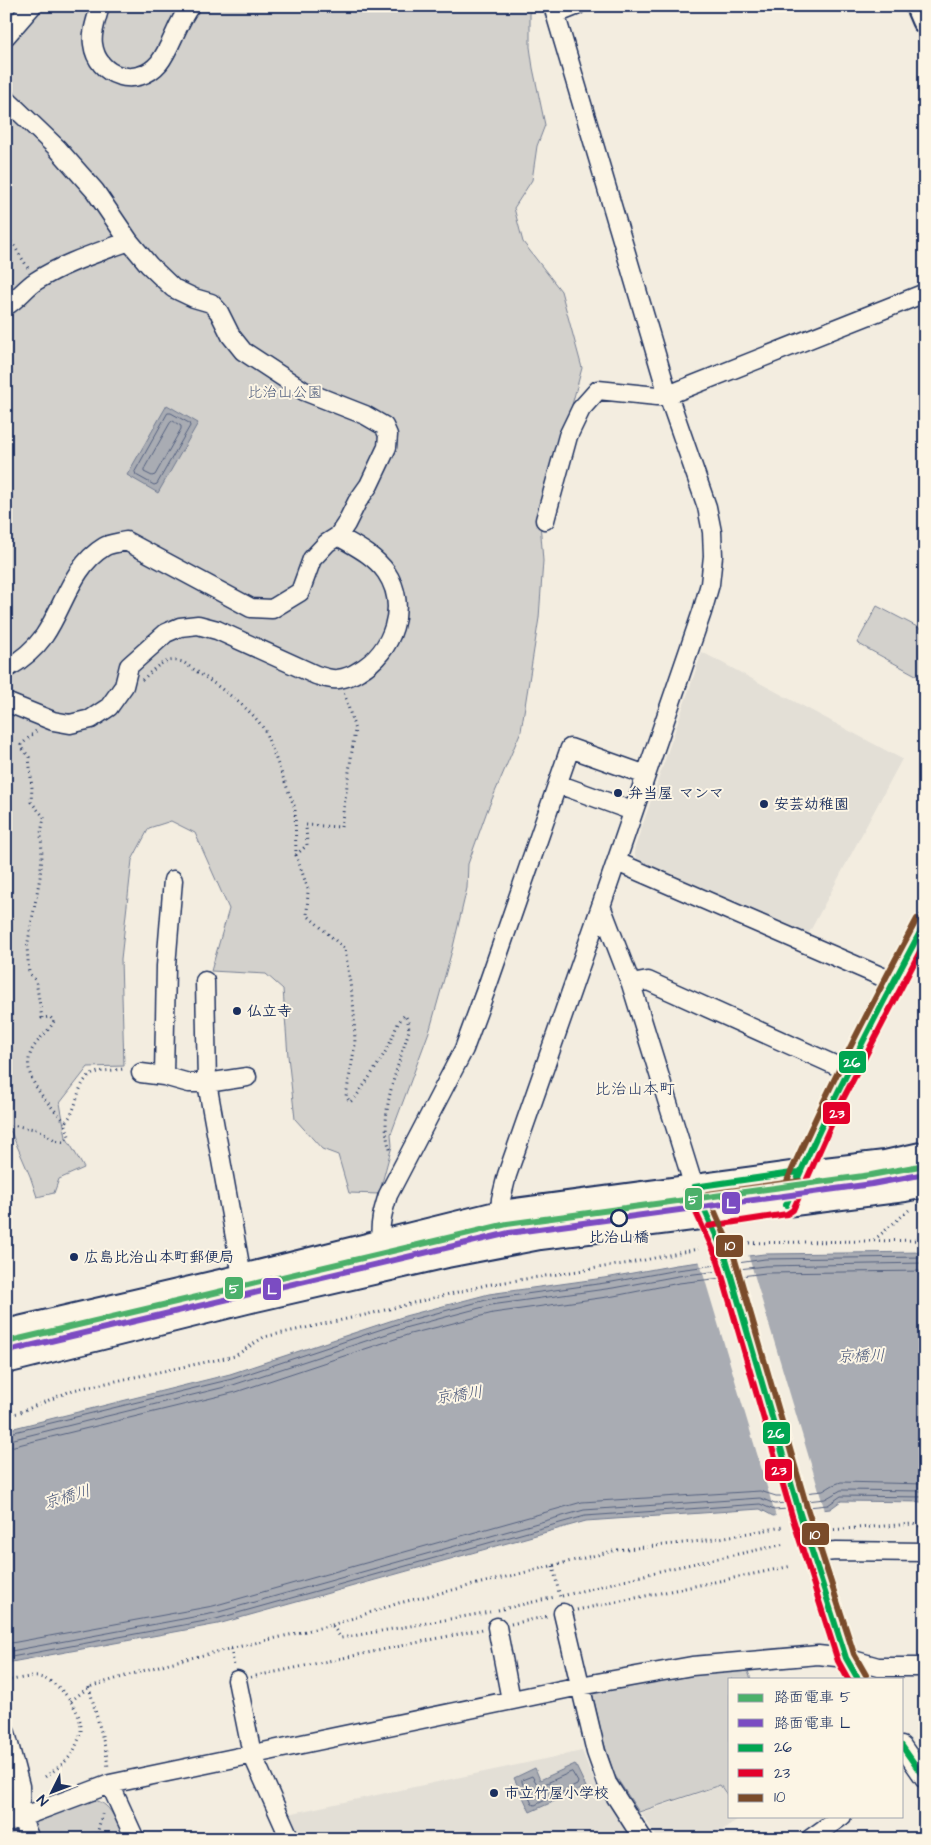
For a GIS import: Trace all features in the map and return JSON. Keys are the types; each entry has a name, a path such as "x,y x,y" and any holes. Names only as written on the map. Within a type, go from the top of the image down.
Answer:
{"highway":[{"path":"919,6 925,20"}],"main road":[{"path":"6,1331 242,1276 500,1212 885,1162 925,1153"},
{"path":"6,1362 248,1302 447,1256 540,1238 708,1217 925,1186"}],"street":[{"path":"6,36 32,6"},
{"path":"100,6 93,34 93,44 97,58 116,76 125,78 150,72 160,63 190,6"},
{"path":"500,1212 507,1175 702,612 710,584 713,556 712,532 707,507 668,395 554,10 576,6"},
{"path":"6,99 57,148 95,191 128,241 173,288 194,298 211,303 219,312 230,336 243,351 304,391 365,415 384,426 388,435 386,447 369,485 338,536 327,543 312,559 300,592 272,609 251,608 126,541 106,546 91,556 76,576 44,636 22,660 6,669"},
{"path":"6,306 16,300 33,282 51,272 128,241"},
{"path":"545,520 568,436 580,409 598,390 657,396 668,395 925,293"},
{"path":"6,702 47,719 70,724 91,719 109,707 124,686 129,666 166,633 180,627 198,625 217,630 316,675 332,680 351,676 366,667 382,652 390,639 397,605 394,588 386,572 369,554 338,536"},
{"path":"381,1241 379,1228 388,1195 464,1049 570,748 646,775"},
{"path":"558,784 624,808"},
{"path":"616,862 894,982"},
{"path":"164,1076 166,966 173,880"},
{"path":"601,906 631,984 694,1187 725,1255 812,1553 846,1658 857,1678"},
{"path":"786,1205 799,1172 848,1071 925,923"},
{"path":"205,980 207,1083 242,1276"},
{"path":"631,984 648,981 848,1071"},
{"path":"141,1073 164,1076 189,1083 207,1083 247,1077"},
{"path":"812,1553 925,1552"},
{"path":"561,1605 596,1752 607,1784 643,1839"},
{"path":"497,1626 511,1700"},
{"path":"13,1820 110,1784 580,1686 692,1666 818,1655 846,1658 878,1667 925,1667"},
{"path":"237,1680 252,1754 290,1839"},
{"path":"6,1733 20,1786 13,1820"},
{"path":"904,1753 908,1768 925,1779"},
{"path":"110,1784 135,1839"},
{"path":"6,1801 13,1820 30,1839"},
{"path":"810,1839 839,1818"}],"path":[{"path":"6,233 30,271 33,282"},
{"path":"140,681 162,662 172,659 183,662 230,697 261,725 295,808 296,855 308,889 307,915 345,948 354,1010 355,1045 346,1096 350,1102 355,1098 385,1053 393,1039 397,1022 404,1015 408,1021 409,1030 390,1094 387,1123 389,1146"},
{"path":"296,855 307,846 306,825 340,827 355,730 340,679"},
{"path":"6,1124 40,1130 59,1142 63,1142 69,1136 65,1122 36,1087 29,1067 30,1053 54,1021 50,1017 42,1018 36,981 29,973 28,947 40,877 42,856 41,833 44,817 31,802 32,788 29,757 21,745 47,719"},
{"path":"65,1122 73,1111 84,1080 90,1075 103,1071 129,1068 141,1073"},
{"path":"873,1241 912,1208"},
{"path":"744,1243 925,1240"},
{"path":"6,1415 73,1390 235,1356 264,1337 348,1319 486,1285 630,1263 698,1249"},
{"path":"829,1530 913,1524 925,1528"},
{"path":"71,1701 89,1687 169,1664 332,1625 399,1603 617,1550 702,1541 783,1527"},
{"path":"332,1625 341,1638 494,1611 561,1605 668,1569 785,1544"},
{"path":"553,1566 561,1605"},
{"path":"11,1680 38,1677 52,1682 71,1701 78,1713 81,1730 75,1749 66,1762 42,1779"},
{"path":"89,1687 106,1751 110,1784"},
{"path":"96,1839 102,1814"},
{"path":"62,1835 73,1839"}],"shaded area":[{"name":"安芸幼稚園","path":"702,652 902,759 808,935 637,862 634,850"},
{"name":"市立竹屋小学校","path":"582,1751 593,1778 634,1839 299,1839 288,1814"},
{"path":"720,1786 728,1798 728,1818 740,1818 717,1834 720,1839 658,1839 641,1813"}],"green space":[{"name":"比治山公園","path":"6,6 530,6 530,47 545,125 537,146 532,180 514,208 523,242 561,291 582,368 540,522 543,561 539,618 521,731 487,811 468,864 467,888 453,947 430,1029 391,1134 392,1146 379,1194 349,1193 338,1155 322,1149 295,1119 283,989 266,974 211,971 229,909 195,833 171,821 149,828 132,860 121,959 124,1066 88,1067 60,1103 66,1137 84,1168 59,1179 54,1193 37,1197 11,1132 6,1130"},
{"path":"877,606 925,631 925,680 857,643"},
{"path":"747,1669 751,1678 728,1678 728,1796 720,1785 639,1812 614,1774 603,1740 592,1692 693,1673"},
{"path":"91,1800 98,1801 108,1808 116,1820 124,1839 6,1839 6,1835"}],"water":[{"path":"167,405 198,423 158,493 127,475"},
{"name":"京橋川","path":"925,1252 925,1502 841,1501 830,1509 773,1516 760,1509 586,1521 218,1624 6,1663 6,1430 230,1374 405,1316 489,1294 611,1277 676,1265 764,1254"},
{"path":"575,1764 586,1787 530,1812 514,1778 535,1768 540,1780"}],"pier":[{"path":"748,1254 825,1511 776,1517 699,1260"}],"tram line":[{"name":"5","path":"6,1342 507,1224 871,1175 925,1165"},
{"name":"L","path":"8,1351 509,1233 872,1184 925,1174"}],"transit line":[{"name":"10","path":"776,1197 780,1197 846,1056 917,919"},
{"name":"26","path":"786,1205 852,1063 925,923"},
{"name":"23","path":"709,1226 787,1214 793,1210 842,1101 925,942"},
{"name":"26","path":"694,1187 799,1172"},
{"name":"10","path":"800,1181 707,1194 733,1253 808,1511 854,1654 866,1675"},
{"name":"26","path":"694,1187 725,1255 800,1514 846,1658 857,1678"},
{"name":"23","path":"686,1191 717,1258 792,1516 838,1661 847,1678"},
{"name":"26","path":"904,1749 925,1779"}],"place":[{"name":"弁当屋 マンマ","path":"618,793"},
{"name":"安芸幼稚園","path":"764,804"},
{"name":"仏立寺","path":"237,1011"},
{"name":"比治山橋","path":"619,1218"},
{"name":"広島比治山本町郵便局","path":"74,1257"},
{"name":"市立竹屋小学校","path":"494,1793"}],"district":[{"name":"比治山本町","path":"635,1089"}]}
